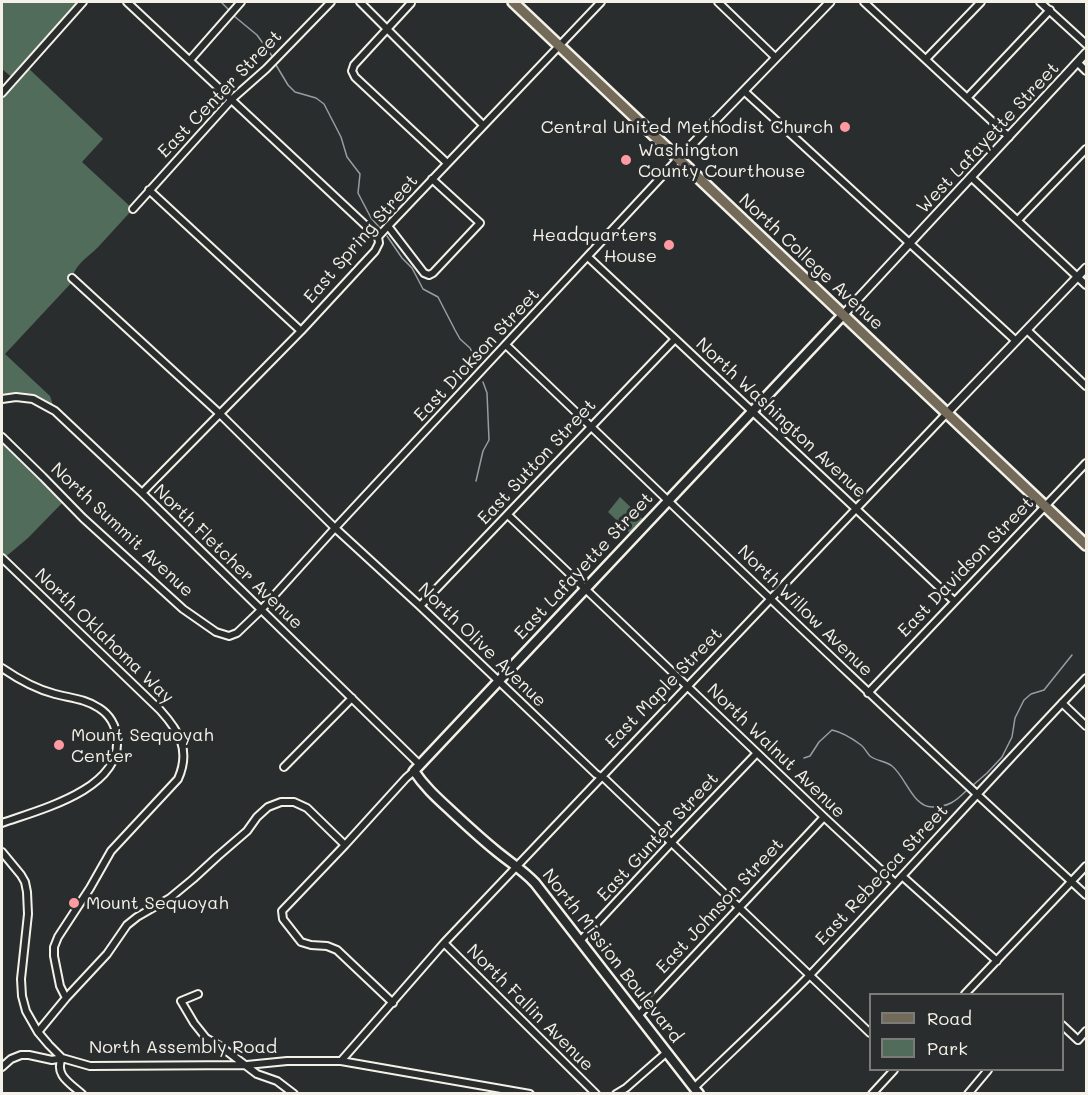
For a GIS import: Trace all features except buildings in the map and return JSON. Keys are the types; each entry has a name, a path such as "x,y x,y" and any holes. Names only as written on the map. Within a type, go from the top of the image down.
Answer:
{"main road":[{"name":"North College Avenue","path":"513,2 1086,545"},
{"name":"East Lafayette Street","path":"417,768 843,315"},
{"name":"North Mission Boulevard","path":"417,768 421,781 429,790 482,840 527,874 535,883 696,1091"}],"street":[{"path":"2,93 83,2"},
{"path":"127,2 378,237"},
{"path":"190,60 241,2"},
{"name":"East Center Street","path":"133,209 232,99 266,69 331,2"},
{"path":"360,2 483,125"},
{"path":"411,2 354,65 352,71 447,163"},
{"name":"East Spring Street","path":"142,493 301,331 375,251 379,243 378,237 388,226 601,2"},
{"path":"718,2 776,57"},
{"name":"East Dickson Street","path":"229,636 237,633 261,609 678,159 827,2"},
{"path":"864,2 1010,137"},
{"path":"926,60 981,2"},
{"path":"1040,2 1086,44"},
{"path":"967,98 1050,10"},
{"name":"West Lafayette Street","path":"910,244 1086,53"},
{"path":"1078,63 1086,71"},
{"path":"744,91 1016,341"},
{"path":"1018,220 1086,149"},
{"path":"972,178 1086,285"},
{"path":"388,226 424,273 429,275 434,273 480,224 432,179"},
{"path":"149,190 301,331"},
{"name":"East Lafayette Street","path":"843,315 910,244"},
{"name":"North Washington Avenue","path":"588,256 954,601"},
{"name":"East Maple Street","path":"341,1061 444,944 1086,268"},
{"name":"North Olive Avenue","path":"72,278 220,414 335,528 596,774 605,779 869,1032"},
{"path":"1026,330 1086,386"},
{"name":"East Sutton Street","path":"420,606 675,339"},
{"name":"North Willow Avenue","path":"506,345 868,693 1086,895"},
{"name":"North Fletcher Avenue","path":"2,399 16,397 33,399 55,411 352,698 417,768"},
{"name":"North Summit Avenue","path":"2,437 83,518 183,609 216,632 229,636"},
{"name":"East Davidson Street","path":"868,693 1086,463"},
{"name":"North Walnut Avenue","path":"508,515 896,883"},
{"name":"North Oklahoma Way","path":"2,558 160,710 170,721 181,741 184,754 183,767 178,779 111,851 58,937 54,947 54,956 60,986 66,998"},
{"path":"2,668 33,686 88,701 99,707 112,722 117,740 111,764 99,778 81,791 57,804 2,823"},
{"name":"East Rebecca Street","path":"696,1091 896,883 976,794 1086,678"},
{"path":"284,768 352,698"},
{"path":"1062,703 1086,726"},
{"name":"East Gunter Street","path":"580,941 757,753"},
{"name":"East Lafayette Street","path":"393,1003 337,950 301,942 283,919 282,911 417,768"},
{"path":"38,1032 107,954 127,925 170,898 194,879 247,831 268,807 281,802 294,802 307,808 345,845"},
{"name":"East Johnson Street","path":"638,1016 824,817"},
{"path":"2,852 21,875 27,892 28,914 21,988 26,1011 38,1032 62,1058 59,1065 60,1073 82,1094"},
{"path":"966,993 1086,866"},
{"path":"902,876 997,961"},
{"name":"North Fallin Avenue","path":"444,944 596,1094"},
{"path":"198,994 181,1001 206,1038 257,1074 277,1081 294,1094"},
{"path":"1064,1027 1078,1040 1086,1031"},
{"path":"616,1094 666,1053"},
{"name":"North Assembly Road","path":"2,1067 11,1059 21,1055 52,1060 62,1058 90,1066 247,1065 287,1061 341,1061 530,1094"},
{"path":"872,1094 893,1071"},
{"path":"968,1094 985,1071"}],"green space":[{"path":"2,2 83,2 26,66 103,139 82,162 133,209 80,264 74,272 72,278 74,280 5,354 50,396 55,411 28,394 2,396 2,93 14,79 2,69"},
{"path":"2,437 65,500 28,538 3,559 2,558"},
{"path":"620,497 647,523 634,537 608,512"}],"waterway":[{"path":"221,2 229,10"},
{"path":"234,16 257,35 272,56"},
{"path":"276,65 295,92 316,98 324,104 341,137 347,157 360,174 358,193 371,218 380,228"},
{"path":"387,236 412,268 423,289 438,297 460,339 473,354 472,369"},
{"path":"476,481 483,451 489,440 487,393 483,382"},
{"path":"972,786 1002,757 1012,737 1015,718 1024,700 1031,694 1044,690 1072,655"},
{"path":"804,758 810,756 819,742 832,730 858,743 872,758 892,766 920,803 926,806 947,805 966,791"}],"place":[{"name":"Central United Methodist Church","path":"845,127"},
{"name":"Washington County Courthouse","path":"626,160"},
{"name":"Headquarters House","path":"669,245"},
{"name":"Mount Sequoyah Center","path":"59,745"},
{"name":"Mount Sequoyah","path":"74,903"}]}
